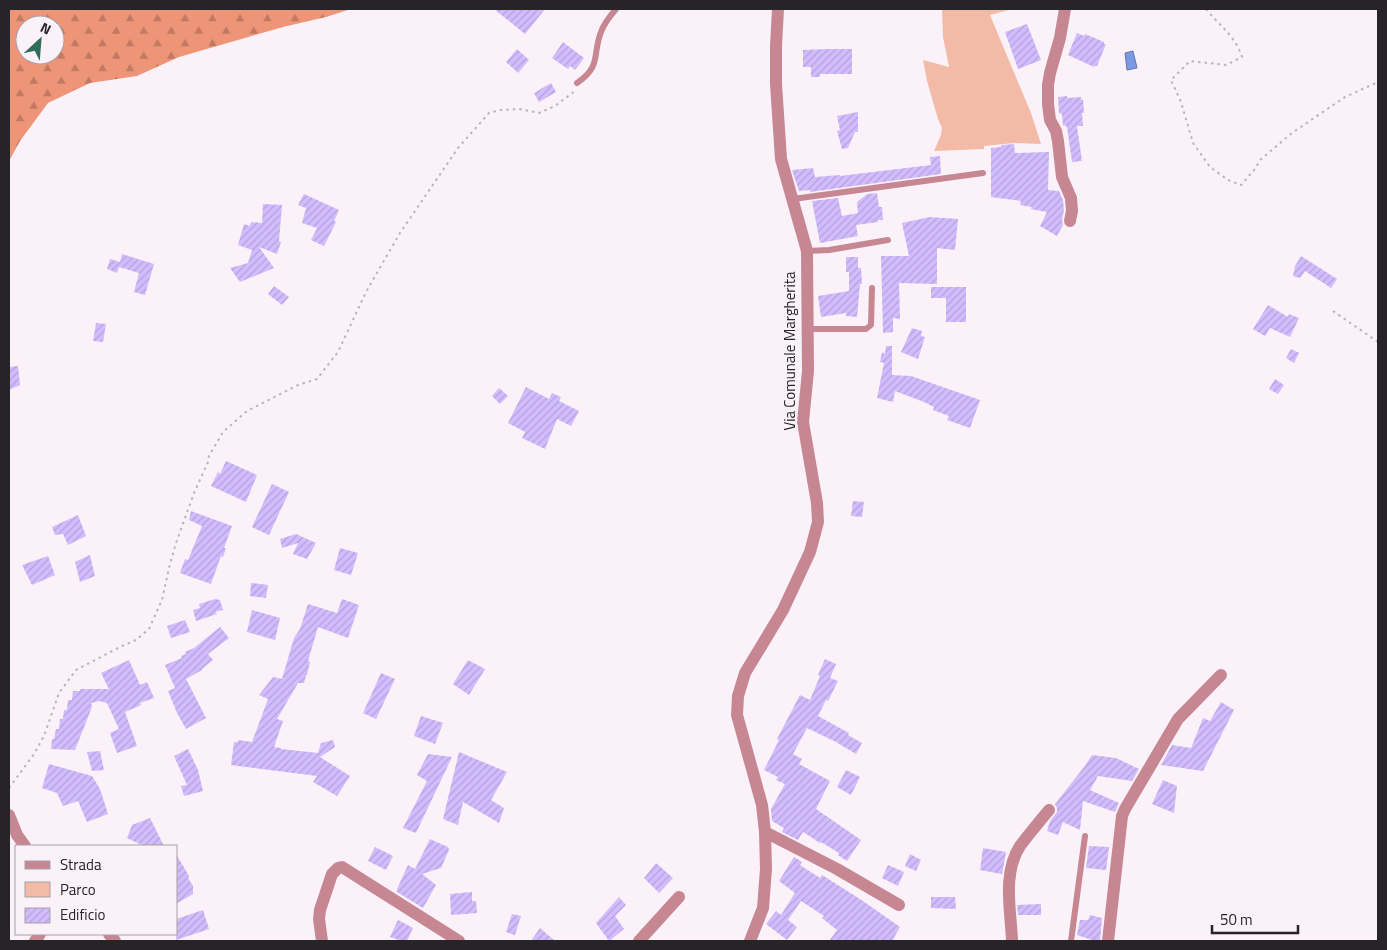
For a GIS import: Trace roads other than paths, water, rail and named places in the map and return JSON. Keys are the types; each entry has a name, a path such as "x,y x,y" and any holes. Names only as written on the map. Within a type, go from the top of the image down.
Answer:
{"street":[{"name":"Via Comunale Margherita","path":"750,941 763,908 766,869 765,832 762,805 737,716 738,696 746,673 783,610 810,552 818,522 817,503 803,422 808,371 807,251 782,159 776,84 778,9"},
{"path":"1065,9 1060,38 1050,73 1048,104 1050,120 1056,131 1058,141 1062,176 1071,198 1072,211 1070,221"},
{"path":"1108,941 1124,809 1178,719 1220,675"},
{"path":"1012,941 1010,878 1012,865 1019,847 1049,810"},
{"path":"9,815 17,835 24,845"},
{"path":"765,832 837,869 899,906"},
{"path":"322,941 318,919 320,910 332,874 342,867 459,941"},
{"path":"639,941 679,897"}],"lane":[{"path":"577,83 586,77 595,64 600,33 616,9"},
{"path":"793,199 983,173"},
{"path":"807,251 829,250 888,240"},
{"path":"808,329 866,329 871,325 872,288"},
{"path":"1071,941 1085,836"}],"water":[{"path":"1133,51 1137,68 1127,70 1125,53"}]}
